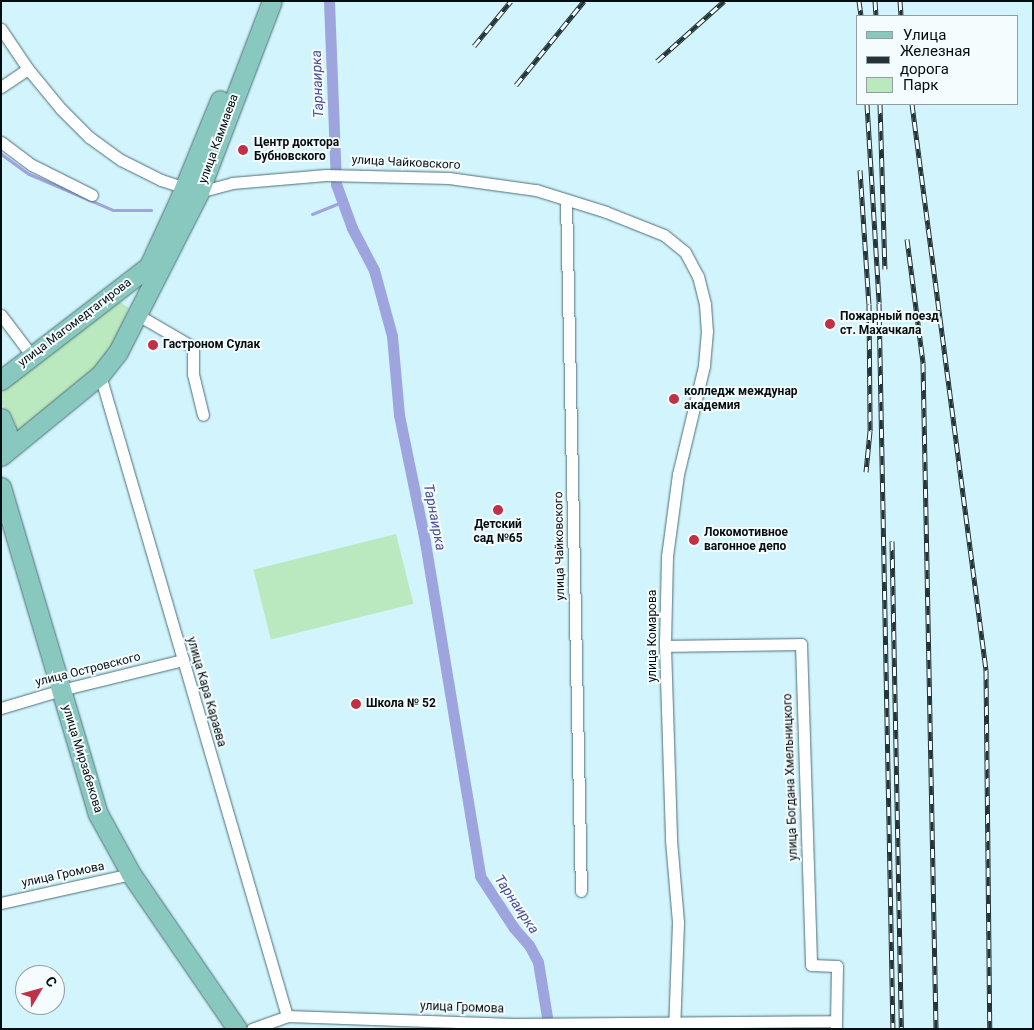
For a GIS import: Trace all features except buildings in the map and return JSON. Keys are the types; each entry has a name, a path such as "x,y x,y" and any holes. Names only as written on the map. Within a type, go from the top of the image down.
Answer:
{"main road":[{"name":"улица Каммаева","path":"192,189 259,1"},
{"name":"улица Каммаева","path":"154,269 192,189 272,1"},
{"name":"улица Магомедтагирова","path":"1,455 100,375 118,352 138,315 154,269"},
{"name":"улица Магомедтагирова","path":"1,380 154,269"},
{"path":"1,418 7,432 6,446 1,455"},
{"name":"улица Мирзабекова","path":"1,487 89,818 224,1029"},
{"name":"улица Мирзабекова","path":"1,529 55,692"},
{"name":"улица Мирзабекова","path":"127,875 237,1029"}],"street":[{"path":"1,30 28,69 61,109 89,137 121,160 161,180 192,189"},
{"path":"1,87 28,69"},
{"path":"1,142 32,165 92,195"},
{"name":"улица Чайковского","path":"192,189 232,182 326,174 449,178 536,190 664,235 685,252"},
{"name":"улица Чайковского","path":"566,200 581,891"},
{"name":"улица Комарова","path":"674,1025 678,922 671,840 665,646 667,556 678,474 704,366 707,331 705,304 698,276 685,252"},
{"path":"1,314 32,356"},
{"path":"138,315 193,347 193,374 203,415"},
{"name":"улица Кара Караева","path":"100,375 287,1016"},
{"name":"улица Богдана Хмельницкого","path":"665,646 801,644 811,965 837,966 836,1025"},
{"name":"улица Островского","path":"1,708 55,692 183,660"},
{"name":"улица Громова","path":"1,903 127,875"},
{"name":"улица Громова","path":"252,1029 287,1016 516,1026 534,1024 836,1025"},
{"path":"335,1019 344,1029"}],"green space":[{"path":"120,302 129,308 113,348 93,373 16,436 16,425 12,415 1,404 1,391"},
{"path":"396,534 413,604 271,639 253,570"},
{"path":"688,1028 832,1029 688,1029"}],"waterway":[{"name":"Тарнаирка","path":"329,1 336,184 352,228 374,270 392,336 399,415 425,542 480,876 514,928 529,945 538,962 549,1029"},
{"path":"1,154 29,174 113,210 151,210"},
{"path":"312,214 342,202"}],"railway":[{"path":"474,46 511,1"},
{"path":"516,85 584,1"},
{"path":"657,61 724,1"},
{"path":"859,1 861,15"},
{"path":"875,1 876,15"},
{"path":"900,1 901,15"},
{"path":"867,105 879,303 893,1029"},
{"path":"880,105 885,269"},
{"path":"912,105 986,670 990,1029"},
{"path":"860,170 869,304 870,431 866,472"},
{"path":"907,239 923,363 936,1029"},
{"path":"892,541 901,1029"}],"place":[{"name":"Центр доктора Бубновского","path":"243,150"},
{"name":"Пожарный поезд ст. Махачкала","path":"830,324"},
{"name":"Гастроном Сулак","path":"153,345"},
{"name":"колледж междунар академия","path":"674,399"},
{"name":"Детский сад №65","path":"498,510"},
{"name":"Локомотивное вагонное депо","path":"694,540"},
{"name":"Школа № 52","path":"356,704"}]}
